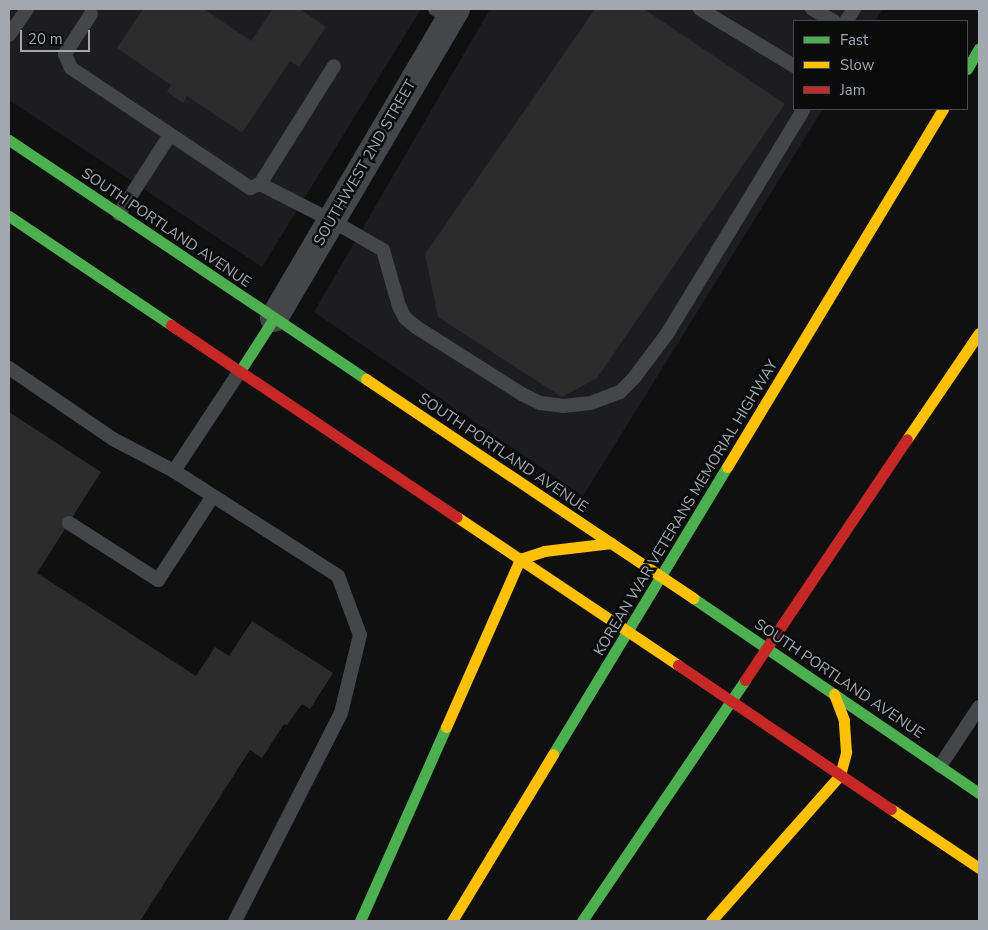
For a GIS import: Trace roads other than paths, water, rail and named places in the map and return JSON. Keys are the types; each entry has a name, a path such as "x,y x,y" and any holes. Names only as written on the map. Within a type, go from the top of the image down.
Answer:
{"main road":[{"path":"968,67 979,48"},
{"name":"KOREAN WAR VETERANS MEMORIAL HIGHWAY","path":"452,921 703,510 942,110"},
{"name":"SOUTH PORTLAND AVENUE","path":"9,140 612,543 979,793"},
{"path":"9,216 979,868"},
{"path":"240,371 274,318"},
{"path":"582,921 979,333"},
{"path":"360,921 520,559 544,551 612,543"},
{"path":"712,921 840,775 846,752 844,720 834,694"}],"street":[{"name":"SOUTHWEST 2ND STREET","path":"274,318 332,220 447,12"}],"lane":[{"path":"9,35 26,9"},
{"path":"700,9 793,65"},
{"path":"812,9 832,20"},
{"path":"847,20 854,9"},
{"path":"91,14 65,54 71,68 250,188 260,184 334,66"},
{"path":"260,184 332,220 383,250 405,318 416,327 522,394 540,402 563,406 591,404 620,392 634,378 667,334 803,110"},
{"path":"119,214 170,135"},
{"path":"9,368 113,439 174,471 338,576 360,636 341,713 235,921"},
{"path":"174,471 240,371"},
{"path":"68,523 158,580 212,496"},
{"path":"940,766 979,706"}]}
